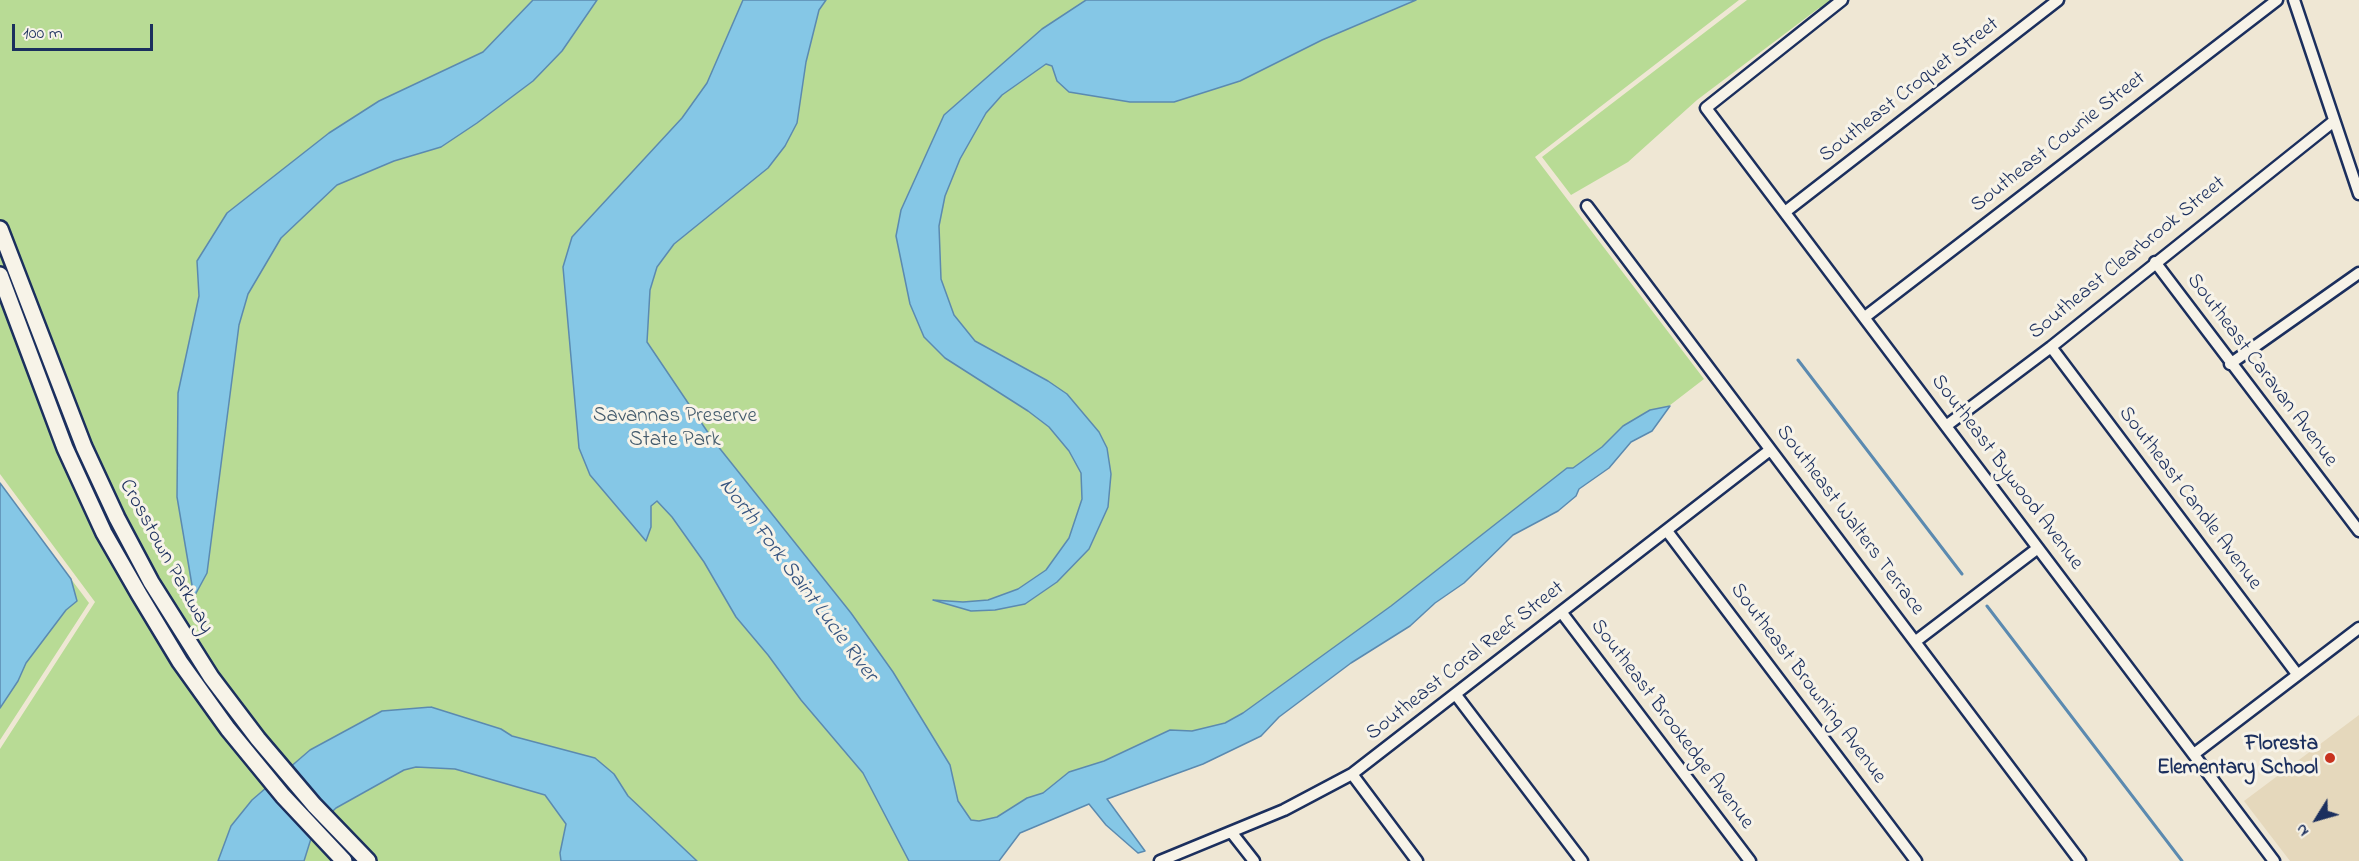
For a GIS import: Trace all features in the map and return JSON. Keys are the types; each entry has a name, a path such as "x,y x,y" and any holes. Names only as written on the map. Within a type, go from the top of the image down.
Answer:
{"main road":[{"name":"Crosstown Parkway","path":"0,229 84,447 117,518 157,592 211,677 258,739 314,805 368,861"},
{"name":"Crosstown Parkway","path":"0,275 75,471 104,533 147,609 180,662 239,743 305,821 344,861"}],"street":[{"name":"Southeast Bywood Avenue","path":"1842,0 1706,108 2274,861"},
{"name":"Southeast Croquet Street","path":"1785,212 2058,0"},
{"name":"Southeast Cownie Street","path":"1865,317 2277,0"},
{"path":"2294,0 2359,194"},
{"name":"Southeast Clearbrook Street","path":"1946,426 2051,347 2334,121"},
{"name":"Southeast Walters Terrace","path":"1587,206 2080,861"},
{"name":"Southeast Caravan Avenue","path":"2155,262 2230,364 2359,531"},
{"path":"2230,364 2359,273"},
{"name":"Southeast Candle Avenue","path":"2051,347 2297,674"},
{"name":"Southeast Coral Reef Street","path":"1160,861 1284,810 1352,774 1562,614 1770,450"},
{"name":"Southeast Browning Avenue","path":"1667,531 1916,861"},
{"path":"1916,641 2038,548"},
{"name":"Southeast Brookedge Avenue","path":"1562,614 1750,861"},
{"path":"2194,754 2359,628"},
{"path":"1456,695 1582,861"},
{"path":"1352,774 1417,861"},
{"path":"1232,833 1254,861"}],"shaded area":[{"name":"Floresta Elementary School","path":"2359,715 2359,861 2290,861 2244,801"}],"green space":[{"name":"Savannas Preserve State Park","path":"0,0 1739,0 1535,157 1704,379 1292,696 954,861 0,861 0,749 95,602 0,474"},
{"path":"1747,0 1834,0 1821,9 1819,8 1697,100 1628,162 1571,195 1542,157"},
{"path":"71,579 89,603 0,740 0,708 18,681 25,663 66,610 77,601"}],"water":[{"path":"533,0 597,0 562,51 533,81 477,123 441,147 394,161 337,185 281,238 248,294 239,325 207,573 194,597 177,497 178,393 199,296 197,261 227,213 329,133 379,101 483,52"},
{"name":"North Fork Saint Lucie River","path":"743,0 826,0 819,10 806,62 797,123 785,146 768,168 674,244 657,267 650,290 647,342 713,440 851,613 893,672 950,765 958,801 971,820 979,821 997,817 1027,798 1043,793 1069,772 1104,761 1170,730 1192,731 1225,723 1243,713 1391,606 1567,468 1573,468 1602,447 1623,426 1650,410 1670,406 1652,431 1631,442 1609,468 1579,489 1576,496 1558,511 1513,535 1464,583 1435,603 1410,626 1351,663 1279,717 1261,736 1203,764 1107,799 1145,851 1138,853 1106,825 1089,804 1020,833 999,861 909,861 863,773 801,700 736,617 704,562 672,517 657,501 651,506 651,527 646,541 590,475 579,448 563,267 572,237 682,118 707,83"},
{"path":"1086,0 1416,0 1322,40 1240,81 1174,102 1130,102 1069,92 1057,81 1052,66 1046,64 1002,95 986,113 960,159 945,196 939,226 941,279 954,315 975,341 1067,394 1099,432 1107,448 1111,474 1108,507 1089,549 1057,582 1025,604 995,610 971,611 933,600 963,602 988,600 1018,589 1046,570 1069,538 1082,499 1081,473 1069,451 1049,427 945,358 924,337 910,304 896,236 901,210 944,115 1042,29"},
{"path":"0,483 71,579 77,601 66,610 26,663 18,681 0,708"},
{"path":"431,707 501,729 512,736 595,758 614,774 628,796 697,861 561,861 560,853 566,824 545,795 455,769 416,767 404,770 336,808 314,829 304,861 218,861 231,826 252,800 310,750 382,711"}],"waterway":[{"path":"1798,360 1962,574"},
{"path":"1987,606 2182,861"}],"place":[{"name":"Floresta Elementary School","path":"2330,758"}]}
